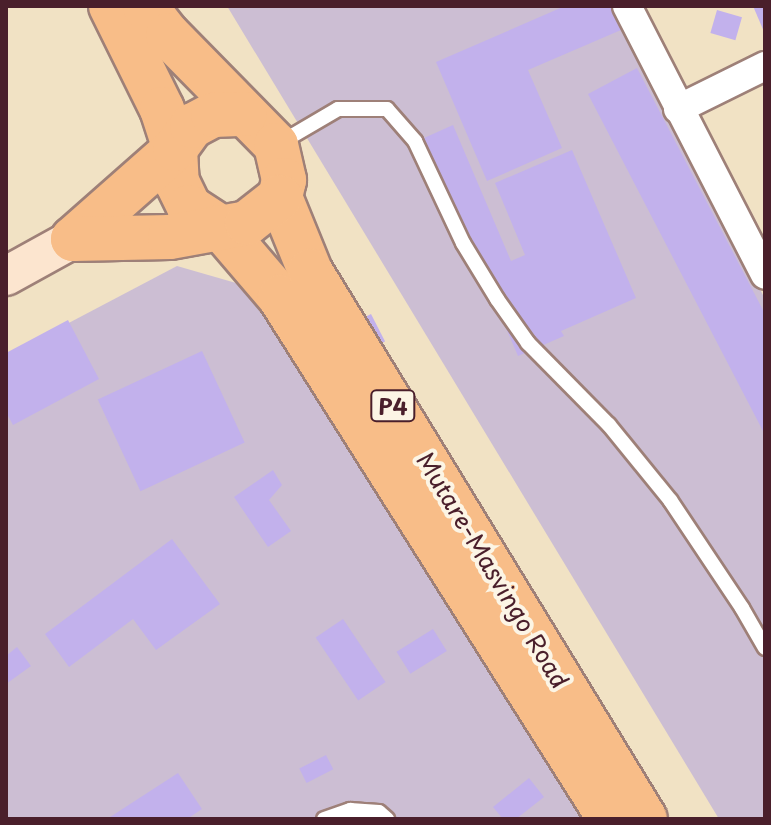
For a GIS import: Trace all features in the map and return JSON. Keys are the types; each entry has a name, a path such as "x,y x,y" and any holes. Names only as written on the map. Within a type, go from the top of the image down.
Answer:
{"highway":[{"name":"Mutare-Masvingo Road","path":"111,6 162,109 175,149 177,182 189,207 220,227 280,297 610,819"},
{"path":"145,6 276,145"},
{"path":"73,239 175,149 192,126 213,115 245,114"},
{"name":"Mutare-Masvingo Road","path":"276,145 284,180 280,197 310,271 645,819"},
{"path":"73,239 170,237 247,223 280,197"}],"street":[{"path":"627,6 765,275"},
{"path":"678,109 765,66"},
{"path":"6,276 73,239"}],"lane":[{"path":"276,145 338,109 387,109 415,141 463,243 497,299 528,343 609,425 670,500 765,648"},
{"path":"324,819 350,810 379,812 387,819"}],"shaded area":[{"path":"227,6 616,6 765,299 765,819 719,819"},
{"path":"177,266 274,294 613,819 6,819 6,356"}],"building":[{"path":"565,6 611,6 621,30 528,70 562,148 487,181 436,62"},
{"path":"753,6 765,6 765,34"},
{"path":"717,10 742,17 735,40 710,33"},
{"path":"637,68 765,314 765,435 588,94"},
{"path":"453,125 511,261 525,255 495,183 572,150 636,298 561,331 564,336 518,356 424,138"},
{"path":"371,314 385,342 375,347 361,319"},
{"path":"68,320 99,379 13,425 6,412 6,353"},
{"path":"202,351 245,443 140,491 98,400"},
{"path":"273,470 282,485 269,500 291,531 268,547 234,497"},
{"path":"172,539 220,604 156,650 133,619 69,667 45,634"},
{"path":"343,619 385,682 358,700 316,637"},
{"path":"433,629 447,651 410,674 397,652"},
{"path":"17,647 31,666 6,684 6,656"},
{"path":"326,755 333,769 307,783 299,769"},
{"path":"178,773 202,809 187,819 107,819"},
{"path":"529,778 544,797 516,819 503,819 493,807"}]}
